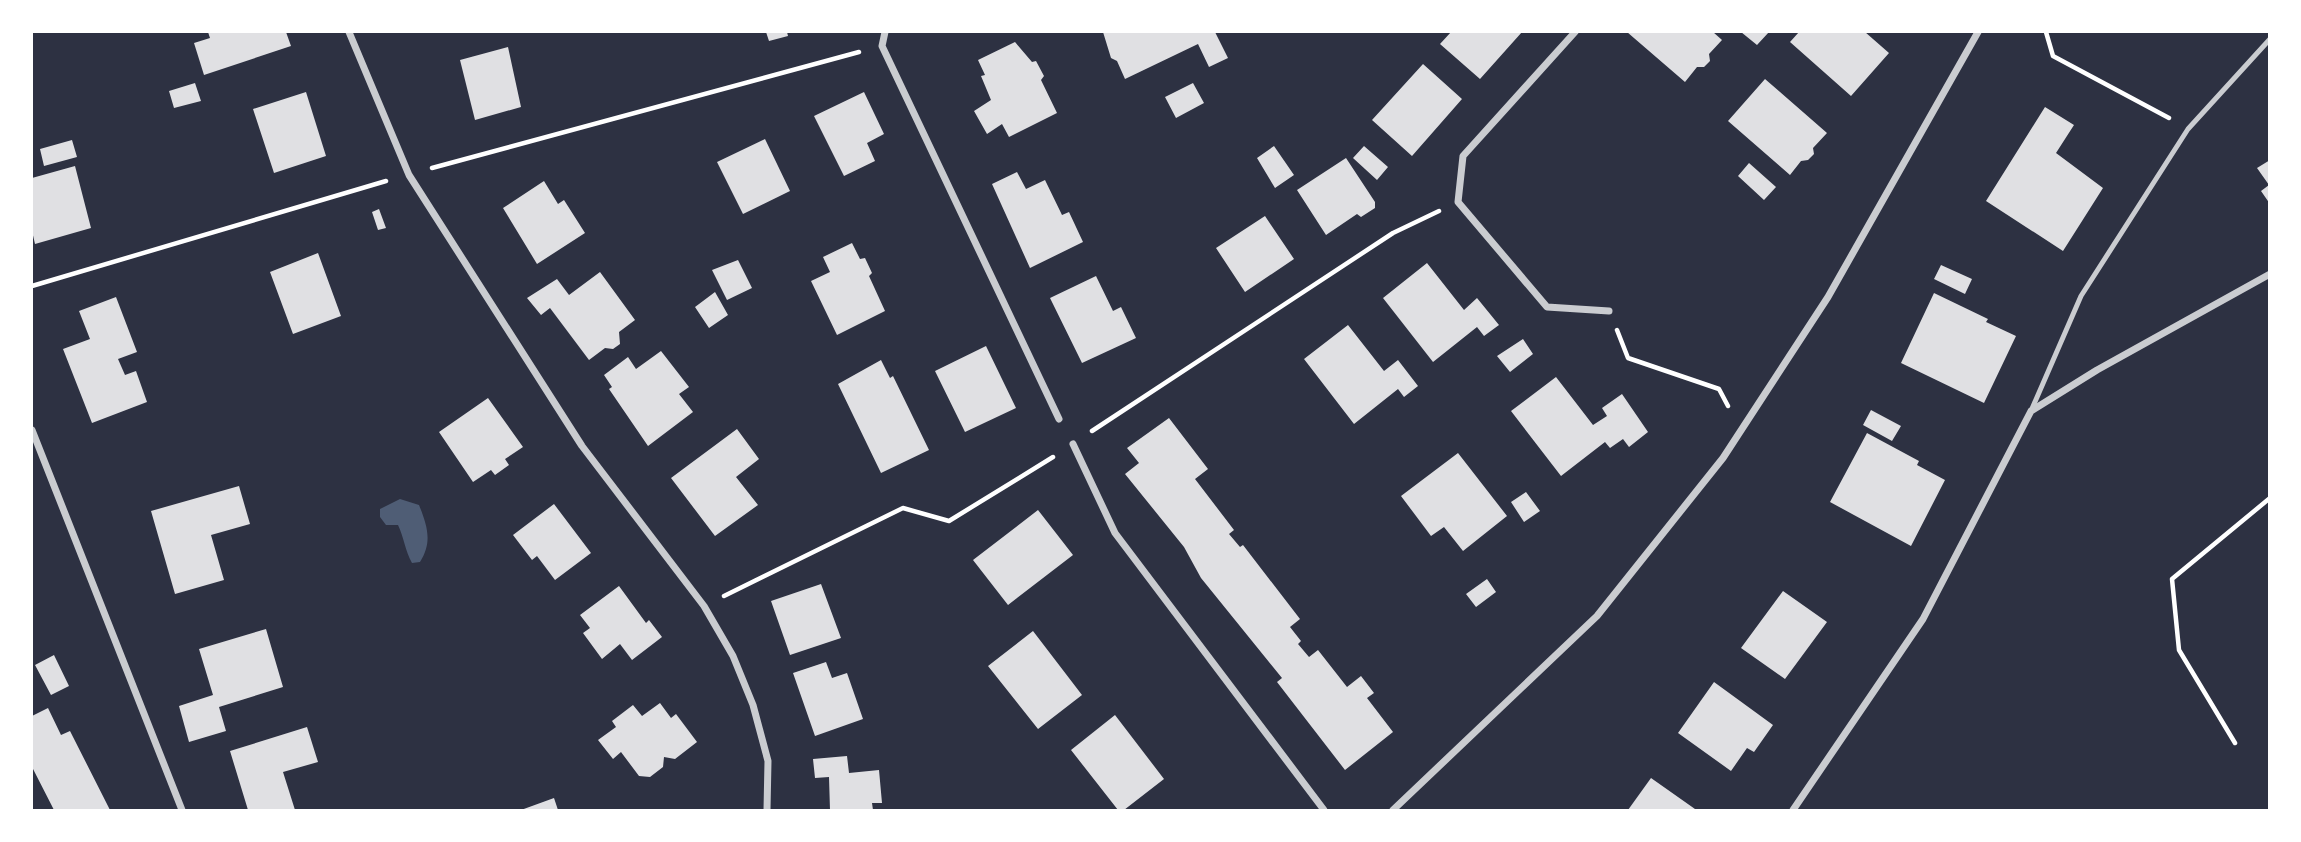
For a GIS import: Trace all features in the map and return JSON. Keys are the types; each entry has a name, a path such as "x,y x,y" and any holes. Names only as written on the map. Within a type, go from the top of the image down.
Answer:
{"street":[{"path":"349,32 409,175 582,446 704,606 733,656 753,705 768,761 767,810"},
{"path":"885,32 882,46 1059,419"},
{"path":"1575,32 1464,156 1458,202 1547,307 1609,311"},
{"path":"1393,810 1597,616 1741,432 1828,297 1978,32"},
{"path":"1793,810 1923,619 2031,411 2097,370 2270,274"},
{"path":"32,430 182,810"},
{"path":"1073,444 1115,533 1324,810"}],"lane":[{"path":"2031,411 2081,296 2188,129 2270,39"}],"path":[{"path":"2046,32 2053,55 2188,129"},
{"path":"32,286 409,175 882,46"},
{"path":"704,606 903,508 949,521 1073,444 1393,233 1458,202"},
{"path":"1609,311 1628,358 1719,389 1741,432"},
{"path":"2235,743 2179,650 2172,579 2270,498"}],"water":[{"path":"400,499 419,505 424,520 428,540 420,562 412,563 398,525 386,525 380,517 380,509"}],"building":[{"path":"208,32 286,32 291,46 204,75 194,43 210,38"},
{"path":"766,32 787,32 788,36 769,41"},
{"path":"1103,32 1215,32 1228,58 1209,67 1198,44 1125,79 1117,61 1111,58"},
{"path":"1451,32 1522,32 1480,79 1440,44"},
{"path":"1627,32 1713,32 1722,40 1709,54 1710,61 1704,67 1697,67 1685,82"},
{"path":"1741,32 1769,32 1757,45"},
{"path":"1799,32 1865,32 1889,53 1851,96 1790,42"},
{"path":"1015,42 1032,62 1036,61 1044,76 1041,80 1057,113 1009,137 1002,124 987,134 974,111 991,100 978,60"},
{"path":"508,47 521,107 475,120 460,60"},
{"path":"1423,64 1462,99 1412,156 1372,120"},
{"path":"1765,79 1827,133 1813,148 1814,154 1808,160 1801,161 1790,175 1728,121"},
{"path":"195,83 201,101 174,108 169,91"},
{"path":"1193,83 1204,103 1176,118 1165,97"},
{"path":"306,92 326,156 274,173 253,109"},
{"path":"864,92 884,134 867,143 875,161 844,176 814,116"},
{"path":"2045,107 2074,125 2056,153 2103,188 2063,251 1986,201"},
{"path":"765,139 790,191 743,214 717,162"},
{"path":"72,140 77,157 44,166 40,149"},
{"path":"1274,146 1294,175 1275,188 1257,158"},
{"path":"1364,146 1388,167 1377,180 1353,158"},
{"path":"1346,158 1375,202 1375,208 1361,217 1357,214 1326,235 1297,190"},
{"path":"2270,160 2270,204 2261,191 2269,185 2257,168"},
{"path":"1749,163 1776,187 1764,200 1738,176"},
{"path":"75,166 91,228 35,244 32,231 32,178"},
{"path":"1017,172 1026,189 1045,180 1062,215 1069,212 1083,242 1030,268 992,184"},
{"path":"544,181 558,204 564,200 585,233 537,264 503,208"},
{"path":"379,209 386,228 378,230 372,212"},
{"path":"1265,216 1294,259 1245,292 1216,248"},
{"path":"852,243 860,259 865,258 872,273 869,276 885,311 837,335 811,281 830,272 823,257"},
{"path":"318,253 341,316 293,334 270,272"},
{"path":"738,260 752,288 727,300 712,270"},
{"path":"1427,263 1464,310 1477,298 1499,325 1484,336 1477,327 1433,362 1383,298"},
{"path":"1941,265 1972,279 1965,294 1934,279"},
{"path":"600,272 635,320 619,332 620,344 613,349 605,348 589,360 550,308 541,315 527,298 557,279 569,295"},
{"path":"1096,276 1113,311 1121,307 1136,338 1082,363 1050,298"},
{"path":"715,292 728,315 709,328 695,307"},
{"path":"1934,293 2016,336 1984,403 1901,363"},
{"path":"116,297 137,352 118,359 125,375 136,371 147,402 92,423 63,349 90,339 79,311"},
{"path":"1348,325 1384,371 1398,360 1418,386 1404,397 1398,389 1354,424 1304,359"},
{"path":"1523,339 1533,354 1510,372 1497,356"},
{"path":"986,346 1016,408 965,432 935,371"},
{"path":"661,351 689,387 679,394 693,412 648,446 609,389 612,387 604,375 628,357 636,369"},
{"path":"881,360 890,378 893,376 929,450 881,473 838,384"},
{"path":"1556,377 1593,425 1607,416 1602,408 1622,394 1648,432 1629,447 1623,439 1610,448 1605,442 1561,476 1511,411"},
{"path":"488,398 523,447 505,459 509,465 495,475 491,470 473,482 439,432"},
{"path":"1871,410 1901,426 1892,441 1863,425"},
{"path":"1169,418 1208,469 1195,479 1234,530 1229,534 1240,547 1243,545 1300,619 1290,627 1301,641 1298,644 1309,657 1318,650 1347,687 1361,676 1374,693 1367,698 1393,732 1345,770 1277,682 1282,678 1201,578 1184,547 1125,474 1139,463 1127,448"},
{"path":"737,429 759,459 736,477 758,505 715,536 671,478"},
{"path":"1867,433 1919,461 1917,465 1945,480 1911,546 1830,502"},
{"path":"1458,453 1507,516 1463,551 1444,527 1431,536 1401,496"},
{"path":"239,486 250,524 211,535 224,580 175,594 151,511"},
{"path":"1526,492 1540,511 1524,522 1511,502"},
{"path":"554,504 591,553 555,580 537,556 532,560 513,535"},
{"path":"1038,510 1073,555 1008,605 973,560"},
{"path":"1487,579 1496,592 1476,607 1466,594"},
{"path":"821,584 841,638 790,655 771,601"},
{"path":"619,586 646,623 649,620 662,637 632,660 620,644 602,659 583,633 590,628 580,615"},
{"path":"1783,591 1827,622 1785,679 1741,648"},
{"path":"266,629 283,687 219,707 226,731 189,742 179,706 213,695 199,649"},
{"path":"1033,631 1082,695 1038,729 988,666"},
{"path":"54,655 69,686 51,695 35,665"},
{"path":"826,662 832,678 847,673 863,719 815,736 793,673"},
{"path":"1714,682 1773,725 1754,752 1747,748 1731,771 1678,733"},
{"path":"660,703 671,718 676,714 697,742 675,759 664,757 663,767 650,777 639,776 621,752 613,759 598,740 616,727 612,721 633,705 642,716"},
{"path":"48,708 61,735 70,731 110,810 54,810 32,767 32,716"},
{"path":"1115,715 1164,779 1124,810 1118,810 1071,750"},
{"path":"307,727 318,762 283,772 295,810 248,810 230,751"},
{"path":"847,756 849,773 879,770 882,803 872,803 873,810 830,810 829,777 815,778 813,759"},
{"path":"1651,778 1695,809 1628,810"},
{"path":"554,798 558,810 521,810"}]}
